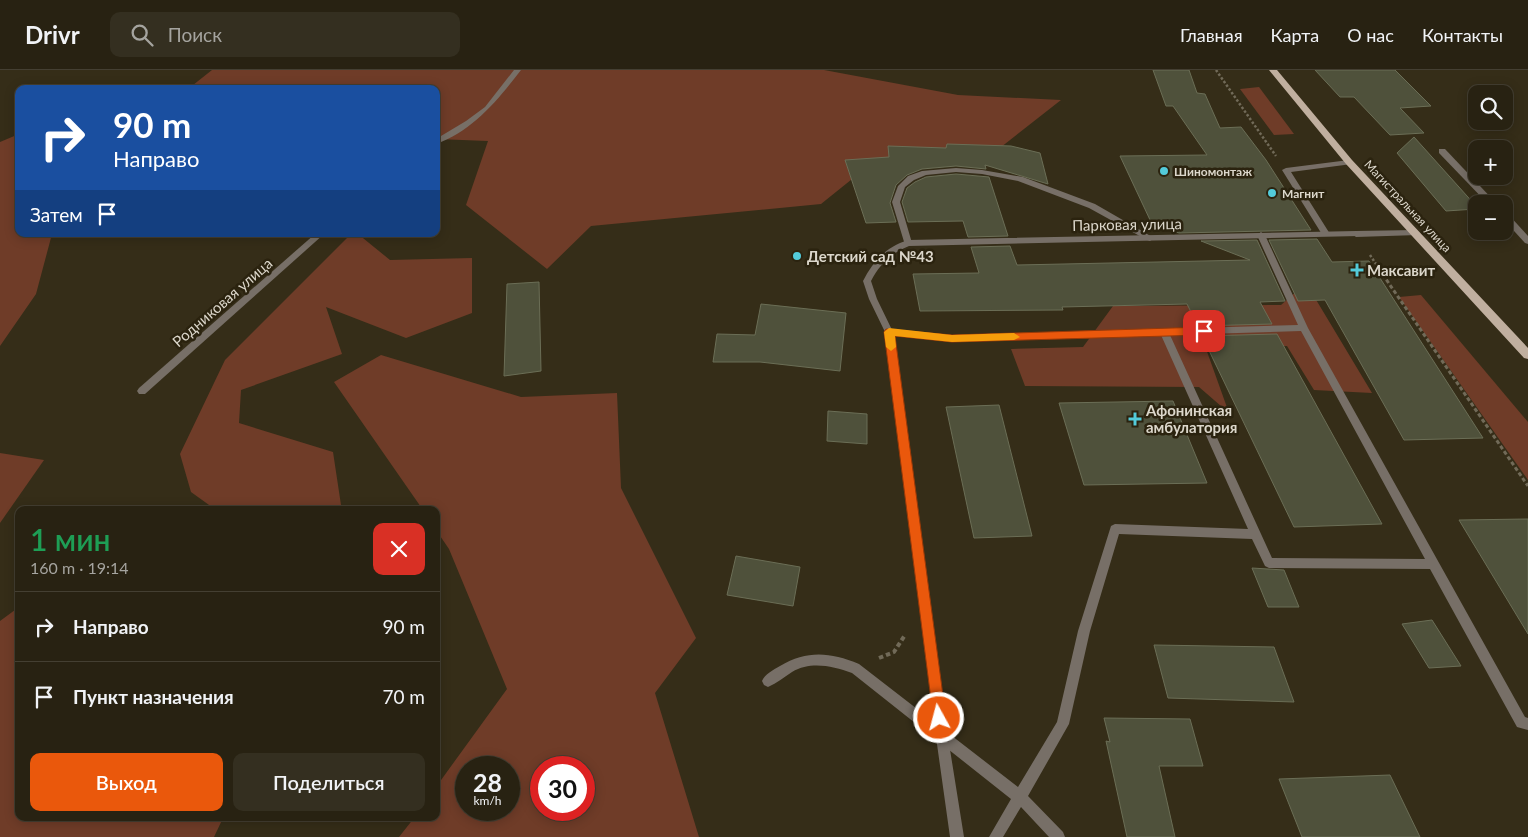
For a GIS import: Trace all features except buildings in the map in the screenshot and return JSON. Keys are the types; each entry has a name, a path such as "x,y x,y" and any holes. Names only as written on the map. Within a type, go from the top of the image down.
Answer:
{"main road":[{"name":"Магистральная улица","path":"1273,70 1348,162 1528,355"}],"street":[{"path":"440,140 469,123 487,108 518,70"},
{"path":"1442,151 1484,195"},
{"path":"1326,234 1286,170 1348,162"},
{"path":"957,837 942,737 889,332 873,299 868,281 874,266 883,255 904,244 896,202 902,186 911,178 925,173 956,170 982,172 1020,180 1092,206 1150,238"},
{"path":"1513,225 1528,241"},
{"name":"Парковая улица","path":"904,244 1415,233"},
{"path":"1260,235 1304,328 1433,564 1521,723 1528,724"},
{"name":"Родниковая улица","path":"142,391 317,237"},
{"path":"889,332 952,338 1304,328"},
{"path":"1164,332 1270,563 1433,564"},
{"path":"996,837 1063,724 1084,631 1115,529 1256,534"},
{"path":"768,681 788,666 815,658 855,668 1020,797 1058,837"}],"path":[{"path":"1216,70 1286,170"},
{"path":"1356,234 1528,486"},
{"path":"855,668 894,652 909,630 927,623"}],"shaded area":[{"path":"212,70 824,70 958,95 1061,100 996,151 877,159 821,204 591,226 547,269 466,205 488,141 440,139 440,85 193,85"},
{"path":"1259,87 1294,134 1274,135 1240,89"},
{"path":"15,136 15,237 51,237 36,294 0,346 0,142"},
{"path":"348,237 362,237 390,260 472,258 472,313 406,338 326,307 342,354 241,390 239,423 333,452 342,506 210,506 191,492 180,454 225,360"},
{"path":"1306,283 1372,393 1314,390 1287,346 1205,346 1229,413 1199,387 1025,386 1011,349 1083,347 1113,306 1281,305"},
{"path":"1421,295 1528,422 1528,480 1399,297"},
{"path":"381,355 521,397 617,393 621,488 696,638 655,693 699,837 399,837 412,821 440,821 440,781 455,761 455,821 520,821 520,756 458,756 507,689 449,549 440,536 440,506 420,506 334,382"},
{"path":"0,453 44,460 0,523"},
{"path":"15,610 15,821 222,821 214,837 0,837 0,621"}],"slow traffic":[{"path":"891,347 889,332 952,338 1014,337"}],"place":[{"name":"Шиномонтаж","path":"1164,171"},
{"name":"Магнит","path":"1272,193"},
{"name":"Детский сад №43","path":"797,256"},
{"name":"Максавит","path":"1357,270"},
{"name":"Афонинская амбулатория","path":"1135,419"}],"route":[{"path":"939,718 889,332 952,338 1204,331"}]}
